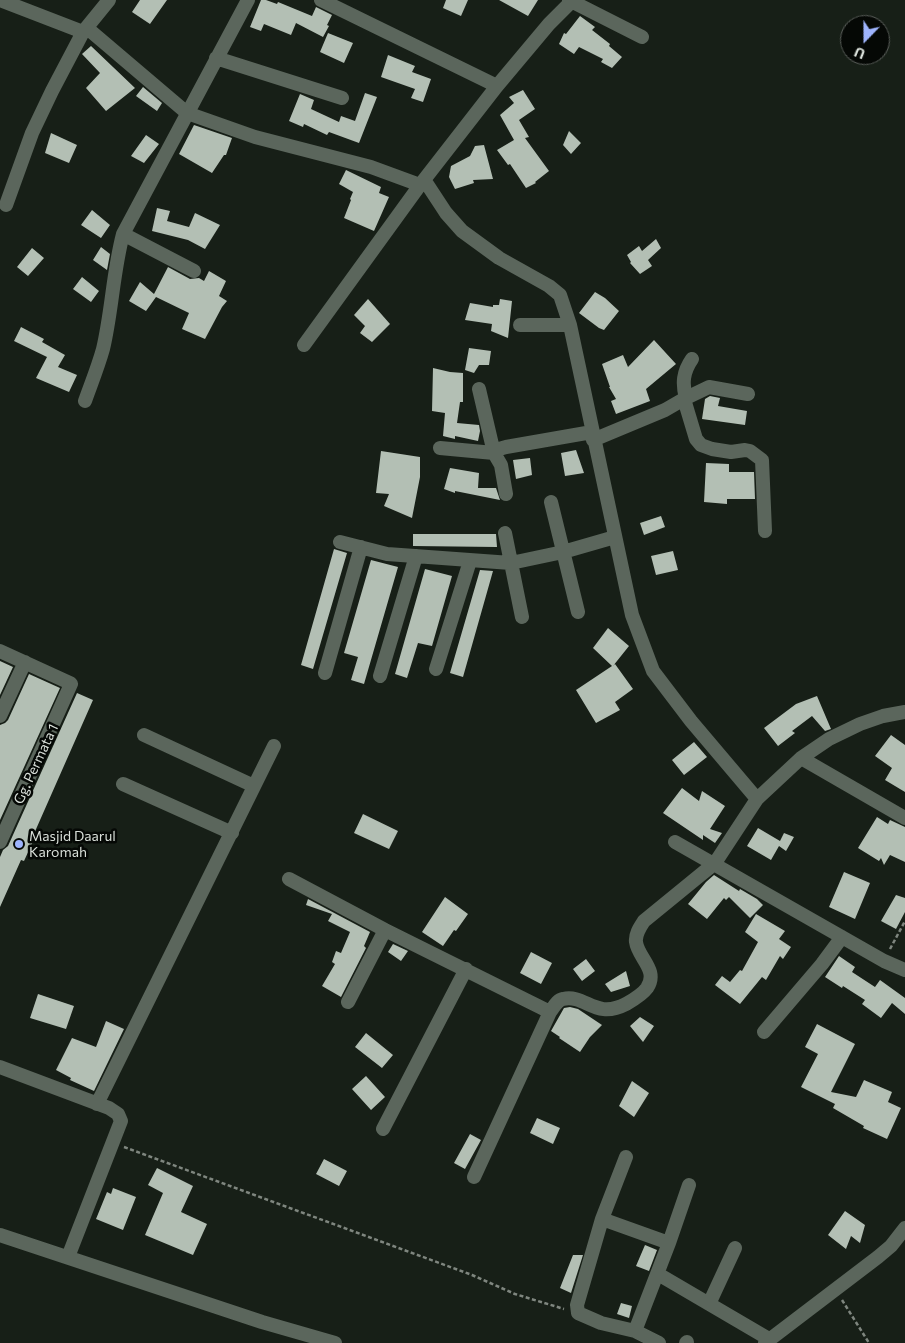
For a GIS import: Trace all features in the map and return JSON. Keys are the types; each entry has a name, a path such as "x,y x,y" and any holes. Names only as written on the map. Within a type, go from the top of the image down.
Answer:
{"street":[{"path":"0,0 85,30 187,112 255,137 423,183 462,231 499,258 549,286 560,295 570,325 635,623 653,671 691,721 757,799"},
{"path":"6,205 32,133 52,91 85,30 109,0"},
{"path":"85,401 103,349 114,273 123,234 248,0"},
{"path":"322,0 497,86"},
{"path":"304,345 497,86 571,0 642,36"},
{"path":"216,58 342,98"},
{"path":"123,234 194,271"},
{"path":"520,325 570,325"},
{"path":"692,359 684,374 683,386 696,439 700,445 712,449 731,452 745,450 762,460 765,531"},
{"path":"440,448 494,453 499,449 593,436 665,410 709,386 748,394"},
{"path":"479,389 494,453 501,465 506,494"},
{"path":"551,502 578,612"},
{"path":"505,533 522,617"},
{"path":"340,542 388,554 511,563 563,552 615,537"},
{"path":"324,673 361,547"},
{"path":"380,676 416,556"},
{"path":"436,669 470,561"},
{"path":"0,651 25,662 0,716"},
{"name":"Gg. Permata 1","path":"1,836 72,684 25,662"},
{"path":"474,1177 550,1012 558,1002 563,999 573,999 606,1010 616,1009 639,996 648,987 650,969 636,944 639,928 644,921 714,863 757,799 801,758 829,739 882,716 905,712"},
{"path":"144,735 254,786"},
{"path":"97,1104 274,746"},
{"path":"801,758 905,818"},
{"path":"123,784 232,833"},
{"path":"675,842 884,961 905,970"},
{"path":"289,879 550,1012"},
{"path":"348,1002 386,930"},
{"path":"764,1032 822,964 842,937"},
{"path":"383,1129 466,969"},
{"path":"0,1067 109,1108 118,1114 121,1121 68,1258"},
{"path":"626,1157 602,1220 577,1305 578,1313 601,1323 635,1331 659,1343"},
{"path":"635,1331 658,1274 689,1185"},
{"path":"602,1220 669,1243"},
{"path":"658,1274 767,1341 885,1252 905,1228"},
{"path":"0,1235 262,1322 335,1343"},
{"path":"709,1304 735,1248"}],"path":[{"path":"884,961 905,921"},
{"path":"113,1143 472,1275 515,1294 578,1313"},
{"path":"836,1289 869,1343"}],"building":[{"path":"140,0 167,0 150,24 132,12"},
{"path":"261,0 277,4 278,2 312,16 316,7 332,15 327,25 329,26 323,37 296,23 291,35 264,24 261,31 250,27"},
{"path":"446,0 468,0 461,16 443,8"},
{"path":"499,0 538,0 528,16"},
{"path":"580,16 595,27 592,30 610,44 609,46 622,57 612,68 601,62 603,59 579,47 574,54 559,44 564,33 566,34"},
{"path":"328,33 353,43 344,63 320,52"},
{"path":"91,46 135,88 106,111 86,88 100,73 82,54"},
{"path":"388,55 415,66 412,72 431,79 423,102 411,98 415,89 381,77"},
{"path":"143,87 162,103 157,111 136,96"},
{"path":"523,90 535,109 519,120 529,137 525,138 549,171 536,183 526,188 510,164 508,165 497,150 514,140 500,115 514,103 509,97"},
{"path":"365,93 377,97 359,143 329,132 327,135 304,124 303,127 289,121 300,94 314,100 311,109 339,122 341,116 355,121"},
{"path":"194,125 232,138 226,155 224,155 212,173 179,154"},
{"path":"569,131 581,143 571,154 563,145"},
{"path":"51,133 77,145 69,163 45,153"},
{"path":"146,135 159,144 144,163 131,156"},
{"path":"484,145 493,179 473,180 474,183 455,189 449,177 451,166 470,156 475,146"},
{"path":"346,170 381,187 379,193 389,197 374,231 344,218 353,192 339,184"},
{"path":"157,208 170,211 167,221 189,227 195,213 220,225 205,249 188,240 152,231"},
{"path":"92,210 110,225 101,238 81,225"},
{"path":"656,239 661,248 648,260 652,266 640,274 630,263 627,255 639,246 642,251"},
{"path":"101,247 110,254 107,270 93,260"},
{"path":"32,248 44,258 28,276 17,267"},
{"path":"168,267 190,279 199,278 204,281 209,271 226,281 219,296 227,301 205,339 182,329 189,313 156,297 146,311 129,301 140,282 154,294"},
{"path":"82,277 99,291 91,302 73,289"},
{"path":"595,292 605,298 619,311 604,330 579,313"},
{"path":"368,299 390,324 372,342 360,333 365,326 354,315"},
{"path":"500,299 512,301 508,338 491,331 492,324 465,320 470,303 493,307 493,305 499,305"},
{"path":"21,327 44,339 42,342 65,355 58,367 77,375 69,392 36,378 47,357 14,341"},
{"path":"654,340 676,364 646,389 650,401 616,414 611,401 616,399 609,387 602,364 623,355 628,367"},
{"path":"469,348 491,351 489,365 479,365 474,373 465,370"},
{"path":"433,368 463,373 463,402 460,402 457,423 479,425 478,441 455,436 455,439 443,436 445,413 432,411"},
{"path":"710,396 720,398 718,406 747,411 745,425 702,419 705,399"},
{"path":"576,450 584,473 565,476 561,453"},
{"path":"381,451 420,457 420,477 412,518 384,506 389,494 376,493"},
{"path":"530,458 532,475 516,479 513,460"},
{"path":"706,463 729,464 729,472 754,472 755,499 727,499 727,504 704,502"},
{"path":"450,468 479,473 478,488 496,488 500,500 455,491 455,493 444,489"},
{"path":"661,516 665,527 644,535 640,523"},
{"path":"413,534 496,534 497,547 413,546"},
{"path":"334,549 347,553 313,669 301,665"},
{"path":"673,551 678,570 656,575 651,556"},
{"path":"371,560 398,567 364,684 351,680 358,657 344,653"},
{"path":"425,569 452,576 432,646 418,643 407,678 395,674"},
{"path":"480,570 493,571 463,677 450,673"},
{"path":"608,628 629,646 613,666 615,664 633,689 615,702 620,710 596,723 576,690 612,666 593,648"},
{"path":"0,661 13,667 0,695"},
{"path":"29,674 60,688 0,820 0,725 8,720"},
{"path":"77,693 93,700 33,836 35,837 24,861 21,860 0,907 0,857 3,850 8,846"},
{"path":"817,696 831,729 825,731 812,716 792,731 795,733 778,746 764,728 796,704"},
{"path":"891,735 905,745 905,792 885,780 892,768 875,756"},
{"path":"694,742 707,757 684,775 672,760"},
{"path":"682,788 699,801 702,791 725,806 710,829 722,833 715,843 703,835 703,840 663,813"},
{"path":"363,814 398,831 389,849 354,833"},
{"path":"877,817 888,824 890,820 905,827 905,862 890,855 884,865 881,858 879,861 858,848"},
{"path":"758,828 780,841 784,833 794,837 786,851 779,846 771,860 747,846"},
{"path":"844,872 870,883 855,919 829,907"},
{"path":"714,875 739,891 740,889 757,899 763,905 750,918 729,897 726,900 724,898 707,919 688,904"},
{"path":"896,895 905,898 905,912 896,929 881,921"},
{"path":"445,897 468,914 443,946 422,932"},
{"path":"308,899 370,932 364,946 366,948 341,997 322,986 335,964 332,962 336,951 341,953 350,932 328,921 332,914 306,905"},
{"path":"756,914 785,931 779,939 791,947 783,959 780,956 766,980 762,977 740,1004 715,985 722,976 730,982 740,970 742,971 758,942 745,932"},
{"path":"393,944 408,951 401,961 388,952"},
{"path":"531,952 552,963 541,984 520,973"},
{"path":"839,956 855,967 852,972 875,987 880,980 905,998 905,1014 892,1003 881,1018 862,1004 865,1000 825,977"},
{"path":"586,959 595,971 582,981 573,969"},
{"path":"626,971 630,986 611,992 605,984"},
{"path":"38,994 74,1006 66,1029 30,1018"},
{"path":"564,1008 578,1009 602,1025 590,1037 580,1052 551,1031"},
{"path":"640,1017 654,1026 643,1042 630,1026"},
{"path":"106,1021 124,1029 94,1091 70,1080 71,1078 56,1070 72,1038 96,1047"},
{"path":"817,1024 855,1044 831,1092 856,1097 864,1080 892,1092 888,1102 901,1108 887,1139 863,1128 864,1126 833,1108 835,1104 801,1087 818,1054 805,1047"},
{"path":"366,1033 393,1055 382,1068 355,1047"},
{"path":"366,1076 385,1097 371,1110 352,1089"},
{"path":"632,1081 649,1093 634,1117 619,1106"},
{"path":"537,1118 560,1128 553,1144 530,1133"},
{"path":"470,1134 481,1140 465,1169 454,1163"},
{"path":"324,1159 347,1171 339,1186 316,1174"},
{"path":"157,1168 193,1186 181,1212 207,1224 193,1255 145,1235 163,1193 148,1185"},
{"path":"113,1188 136,1197 123,1230 96,1219 107,1192 111,1194"},
{"path":"845,1211 865,1225 860,1243 851,1236 846,1249 828,1235"},
{"path":"645,1245 657,1250 649,1271 636,1266"},
{"path":"573,1255 583,1255 571,1293 560,1288"},
{"path":"621,1303 632,1306 629,1318 617,1314"}],"place":[{"name":"Masjid Daarul Karomah","path":"19,844"}]}
